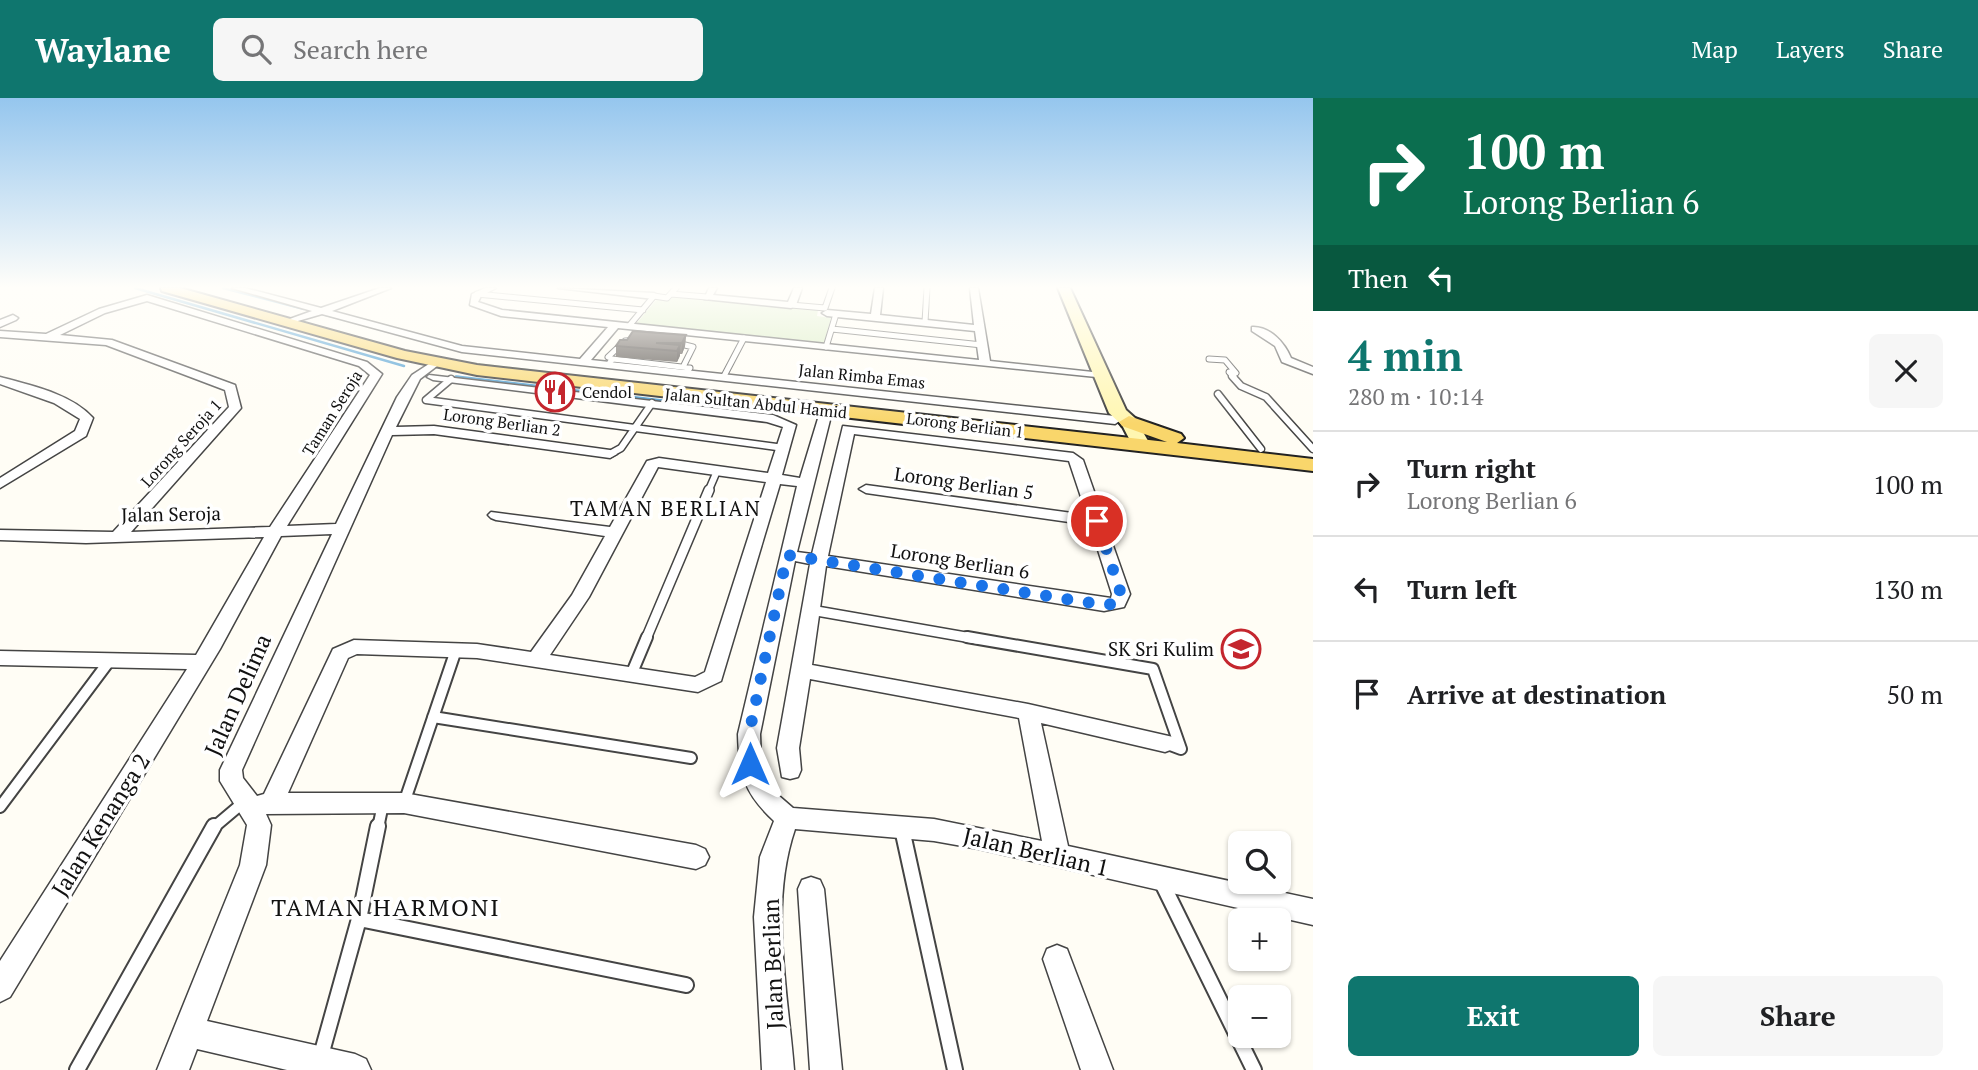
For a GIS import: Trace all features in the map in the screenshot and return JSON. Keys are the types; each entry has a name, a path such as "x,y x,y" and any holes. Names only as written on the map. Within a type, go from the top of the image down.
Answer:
{"main road":[{"name":"Jalan Sultan Abdul Hamid","path":"344,333 476,365 826,412 1127,431 1313,465"},
{"name":"Jalan Sultan Abdul Hamid","path":"409,351 431,374 476,365 608,366 684,374 1065,427 1127,431 1185,441 1313,452"},
{"path":"409,351 414,364 431,374"}],"street":[{"name":"Taman Seroja","path":"49,337 56,333"},
{"name":"Taman Seroja","path":"265,333 363,363 376,374 275,532"},
{"path":"404,333 462,349 584,361 608,366"},
{"path":"584,361 607,333"},
{"path":"700,333 1102,376"},
{"path":"980,333 985,363"},
{"path":"1084,333 1127,431"},
{"path":"1263,333 1280,344 1286,360 1313,371"},
{"name":"Lorong Seroja 1","path":"0,334 95,341 125,347 226,384 234,395 235,408 118,537"},
{"path":"431,374 769,418 790,425 715,676 698,685 456,650 354,647 340,654 257,804 393,802 696,858"},
{"name":"Jalan Delima","path":"173,1070 253,865 259,825 257,804 232,781 231,770 389,430 431,374"},
{"name":"Jalan Rimba Emas","path":"684,374 724,376 1127,431"},
{"path":"0,380 81,412 87,418 81,433 0,484"},
{"path":"788,818 763,796 750,764 749,734 804,483 826,412"},
{"name":"Lorong Berlian 1","path":"819,560 848,429 1069,456 1076,460 1097,521"},
{"name":"Lorong Berlian 2","path":"389,430 434,430 610,454"},
{"path":"536,660 580,597 648,468 659,462 804,483"},
{"name":"Lorong Berlian 5","path":"866,489 1097,521"},
{"path":"496,515 615,533"},
{"name":"Lorong Berlian 6","path":"787,555 1104,605 1118,603 1121,594 1097,521"},
{"name":"Jalan Seroja","path":"0,535 118,537 343,528"},
{"name":"Jalan Kenanga 2","path":"0,987 202,662 275,532"},
{"path":"789,770 788,748 819,560"},
{"path":"4,663 110,660 202,662"},
{"path":"800,670 1028,712 1165,743"},
{"path":"1028,712 1058,856"},
{"name":"Jalan Berlian 1","path":"788,818 968,836 1313,912"},
{"name":"Jalan Berlian","path":"778,1070 768,917 773,857 788,818"},
{"path":"811,889 826,1070"},
{"path":"1058,958 1097,1070"},
{"path":"188,1032 355,1070"}],"lane":[{"path":"826,347 831,333"},
{"path":"873,333 982,345"},
{"path":"724,376 744,338"},
{"path":"608,366 608,357 625,341 647,341"},
{"path":"674,343 693,347 684,374"},
{"path":"1209,359 1225,360 1236,373 1229,372 1241,386 1266,397 1313,452"},
{"path":"431,374 426,400 784,448"},
{"path":"1218,394 1261,449"},
{"path":"610,454 621,448 652,404"},
{"path":"631,675 717,471"},
{"path":"811,610 1153,668 1181,749 1165,743"},
{"path":"319,1062 393,802 433,717 456,650"},
{"path":"0,807 110,660"},
{"path":"433,717 691,758"},
{"path":"77,1070 216,822 257,804"},
{"path":"902,828 955,1070"},
{"path":"1160,880 1254,1070"},
{"path":"359,919 686,985"}],"green space":[{"path":"729,333 827,333 824,343"},
{"path":"469,362 942,417 943,420 466,365"}],"building":[{"path":"631,333 686,335 682,343 656,343 680,345 677,351 616,346 620,340 627,340"}],"waterway":[{"path":"291,333 404,366"},
{"path":"459,377 456,377 671,402"}],"place":[{"name":"Cendol","path":"555,392"},
{"name":"SK Sri Kulim","path":"1241,649"}],"district":[{"name":"TAMAN BERLIAN","path":"666,509"},
{"name":"TAMAN HARMONI","path":"386,908"}],"route":[{"path":"750,764 749,734 787,555 1104,605 1118,603 1121,594 1097,521"}]}
